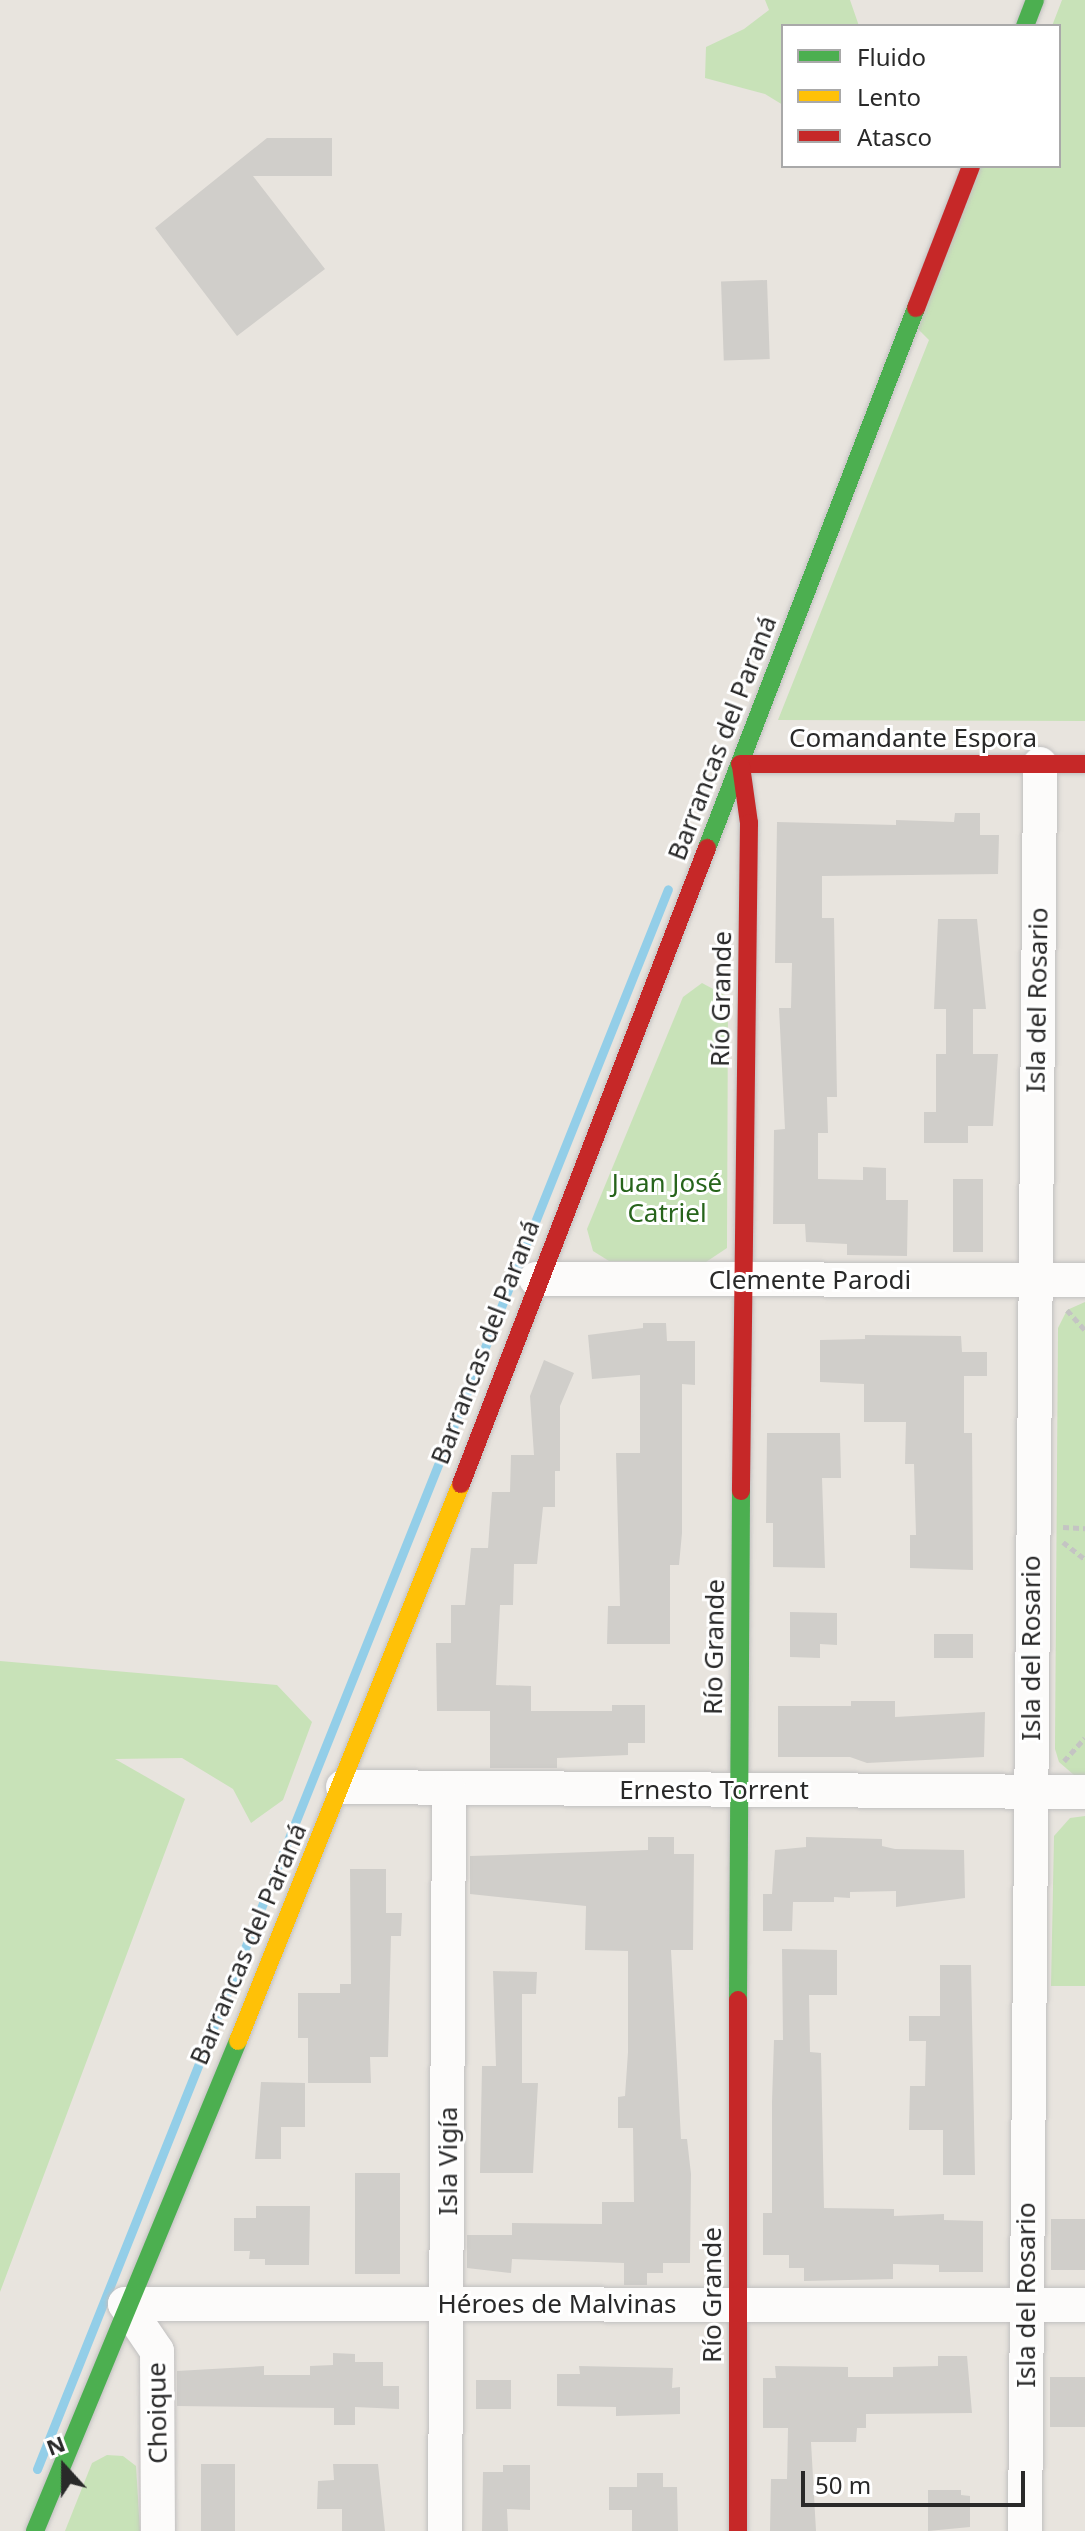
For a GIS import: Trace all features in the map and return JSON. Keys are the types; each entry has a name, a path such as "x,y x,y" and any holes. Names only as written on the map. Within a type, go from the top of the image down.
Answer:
{"street":[{"path":"1026,24 1035,0"},
{"name":"Barrancas del Paraná","path":"35,2531 125,2304 343,1787 536,1279 740,764 970,168"},
{"name":"Comandante Espora","path":"740,764 1085,764"},
{"name":"Río Grande","path":"738,2531 738,1790 749,823 740,764"},
{"name":"Isla del Rosario","path":"1025,2531 1032,1280 1040,764"},
{"name":"Clemente Parodi","path":"536,1279 1085,1280"},
{"name":"Ernesto Torrent","path":"343,1787 1085,1792"},
{"name":"Isla Vigía","path":"445,2531 449,1790"},
{"name":"Héroes de Malvinas","path":"125,2304 1085,2305"},
{"name":"Choique","path":"125,2304 157,2351 158,2531"}],"path":[{"path":"1062,1527 1085,1528"},
{"path":"1062,1542 1085,1559"}],"green space":[{"path":"765,0 850,0 858,24 781,24 781,104 765,94 705,78 706,47 744,29 769,10"},
{"path":"1062,0 1085,0 1085,721 778,720 929,340 917,328 970,168 1061,168 1061,24 1053,24"},
{"name":"Juan José Catriel","path":"702,983 728,997 727,1248 706,1262 609,1261 593,1251 587,1229 683,997"},
{"path":"1085,1302 1085,1775 1074,1775 1059,1762 1055,1749 1058,1328 1067,1310"},
{"path":"0,1661 277,1685 312,1722 283,1800 251,1823 233,1789 182,1758 115,1759 185,1799 0,2292"},
{"path":"1085,1816 1085,1986 1051,1986 1054,1836 1070,1818"},
{"path":"107,2455 123,2456 136,2466 140,2531 65,2531 92,2463"}],"building":[{"path":"267,138 332,138 332,176 253,176 325,269 237,336 155,228"},
{"path":"767,280 770,359 724,361 721,282"},
{"path":"955,813 980,813 980,835 999,835 998,874 822,876 822,918 834,918 837,1097 827,1097 828,1133 818,1133 818,1179 863,1180 863,1167 886,1168 886,1200 908,1200 907,1256 847,1255 847,1244 806,1242 805,1224 773,1224 774,1130 785,1129 779,1008 791,1008 792,963 775,963 777,822 896,825 896,820 954,822"},
{"path":"938,919 977,919 986,1009 973,1009 973,1054 998,1054 993,1126 968,1126 968,1143 924,1143 924,1112 936,1112 936,1054 946,1054 946,1009 934,1009"},
{"path":"953,1179 983,1179 983,1252 953,1252"},
{"path":"643,1323 666,1323 667,1341 695,1341 695,1385 682,1384 682,1533 679,1565 670,1565 670,1644 607,1644 608,1606 620,1606 616,1453 640,1453 640,1375 592,1379 588,1335 643,1328"},
{"path":"865,1335 961,1336 962,1352 987,1352 987,1376 964,1376 964,1433 972,1433 973,1570 910,1568 910,1535 916,1535 914,1464 905,1464 906,1422 864,1422 864,1384 820,1382 820,1340 865,1339"},
{"path":"544,1360 574,1373 560,1406 560,1471 555,1471 555,1507 543,1507 537,1564 514,1564 513,1605 500,1605 496,1685 531,1686 531,1711 612,1711 612,1705 645,1705 645,1743 628,1743 628,1755 557,1758 557,1768 490,1768 490,1711 437,1711 436,1643 451,1643 451,1605 465,1605 471,1548 488,1548 492,1492 510,1492 511,1455 534,1455 530,1396"},
{"path":"767,1433 840,1433 841,1478 822,1478 825,1568 773,1567 773,1523 766,1523"},
{"path":"790,1612 837,1613 837,1645 820,1644 820,1658 790,1657"},
{"path":"934,1634 973,1634 973,1658 934,1658"},
{"path":"851,1701 895,1701 895,1717 985,1712 984,1757 867,1763 850,1757 778,1757 778,1706 851,1706"},
{"path":"648,1837 674,1837 674,1854 694,1854 693,1950 671,1950 681,2139 687,2139 691,2174 690,2263 663,2263 663,2273 647,2273 647,2285 624,2285 624,2263 512,2259 511,2273 467,2268 467,2235 512,2235 512,2223 602,2224 602,2202 634,2202 633,2128 618,2128 618,2097 625,2096 628,2052 628,1951 585,1950 586,1906 470,1894 470,1856 648,1850"},
{"path":"806,1837 882,1839 882,1846 895,1849 964,1850 965,1898 896,1907 896,1891 850,1892 850,1898 834,1897 834,1902 793,1902 792,1931 763,1931 763,1894 772,1894 775,1850 806,1847"},
{"path":"350,1869 386,1869 386,1913 402,1913 401,1936 391,1936 388,2057 370,2057 371,2083 308,2083 308,2038 298,2038 298,1993 340,1993 340,1984 351,1984"},
{"path":"782,1949 837,1950 837,1995 809,1995 810,2052 821,2053 824,2208 894,2209 894,2216 944,2214 944,2220 983,2221 983,2272 939,2272 939,2265 893,2264 893,2279 804,2281 804,2268 789,2268 789,2255 763,2255 763,2213 772,2213 774,2040 783,2040"},
{"path":"940,1965 971,1965 975,2175 943,2175 943,2130 909,2130 910,2086 925,2086 926,2041 909,2041 909,2016 940,2016"},
{"path":"493,1971 537,1972 536,1994 522,1994 522,2083 538,2083 533,2173 480,2173 482,2066 496,2066"},
{"path":"261,2082 305,2083 305,2127 281,2127 281,2159 255,2159"},
{"path":"355,2173 400,2173 400,2274 355,2274"},
{"path":"256,2206 310,2206 309,2265 265,2265 265,2259 249,2259 250,2251 234,2251 234,2218 256,2218"},
{"path":"1051,2219 1085,2219 1085,2270 1051,2270"},
{"path":"333,2353 355,2354 355,2362 383,2362 383,2386 399,2386 399,2409 355,2407 355,2425 334,2425 334,2408 177,2406 177,2371 264,2366 264,2375 310,2375 310,2366 333,2365"},
{"path":"938,2356 967,2356 972,2413 866,2414 866,2428 857,2428 856,2442 811,2442 816,2531 770,2531 771,2479 787,2479 788,2428 763,2428 763,2378 776,2378 775,2366 848,2367 848,2377 893,2377 893,2367 938,2366"},
{"path":"579,2366 673,2368 672,2388 680,2387 680,2414 616,2416 616,2407 557,2406 557,2374 580,2374"},
{"path":"1050,2377 1085,2377 1085,2427 1050,2427"},
{"path":"476,2380 511,2380 511,2409 476,2409"},
{"path":"201,2464 235,2464 235,2531 201,2531"},
{"path":"333,2464 378,2464 385,2531 342,2531 342,2509 317,2509 318,2481 334,2480"},
{"path":"503,2465 530,2465 530,2510 507,2509 508,2531 482,2531 483,2472 503,2472"},
{"path":"637,2473 663,2473 663,2487 677,2487 678,2531 632,2531 632,2510 609,2510 609,2487 637,2487"},
{"path":"928,2490 961,2490 961,2495 970,2496 970,2527 928,2531"}],"waterway":[{"path":"37,2469 668,889"}],"traffic: fast":[{"path":"1026,24 1035,0"},
{"path":"707,848 916,308"},
{"path":"738,2000 741,1491"},
{"path":"35,2531 238,2041"}],"traffic: slow":[{"path":"238,2041 461,1484"}],"traffic: jam":[{"path":"916,308 970,168"},
{"path":"740,764 1085,764"},
{"path":"741,766 749,823 741,1491"},
{"path":"461,1484 707,848"},
{"path":"738,2000 738,2531"}]}
